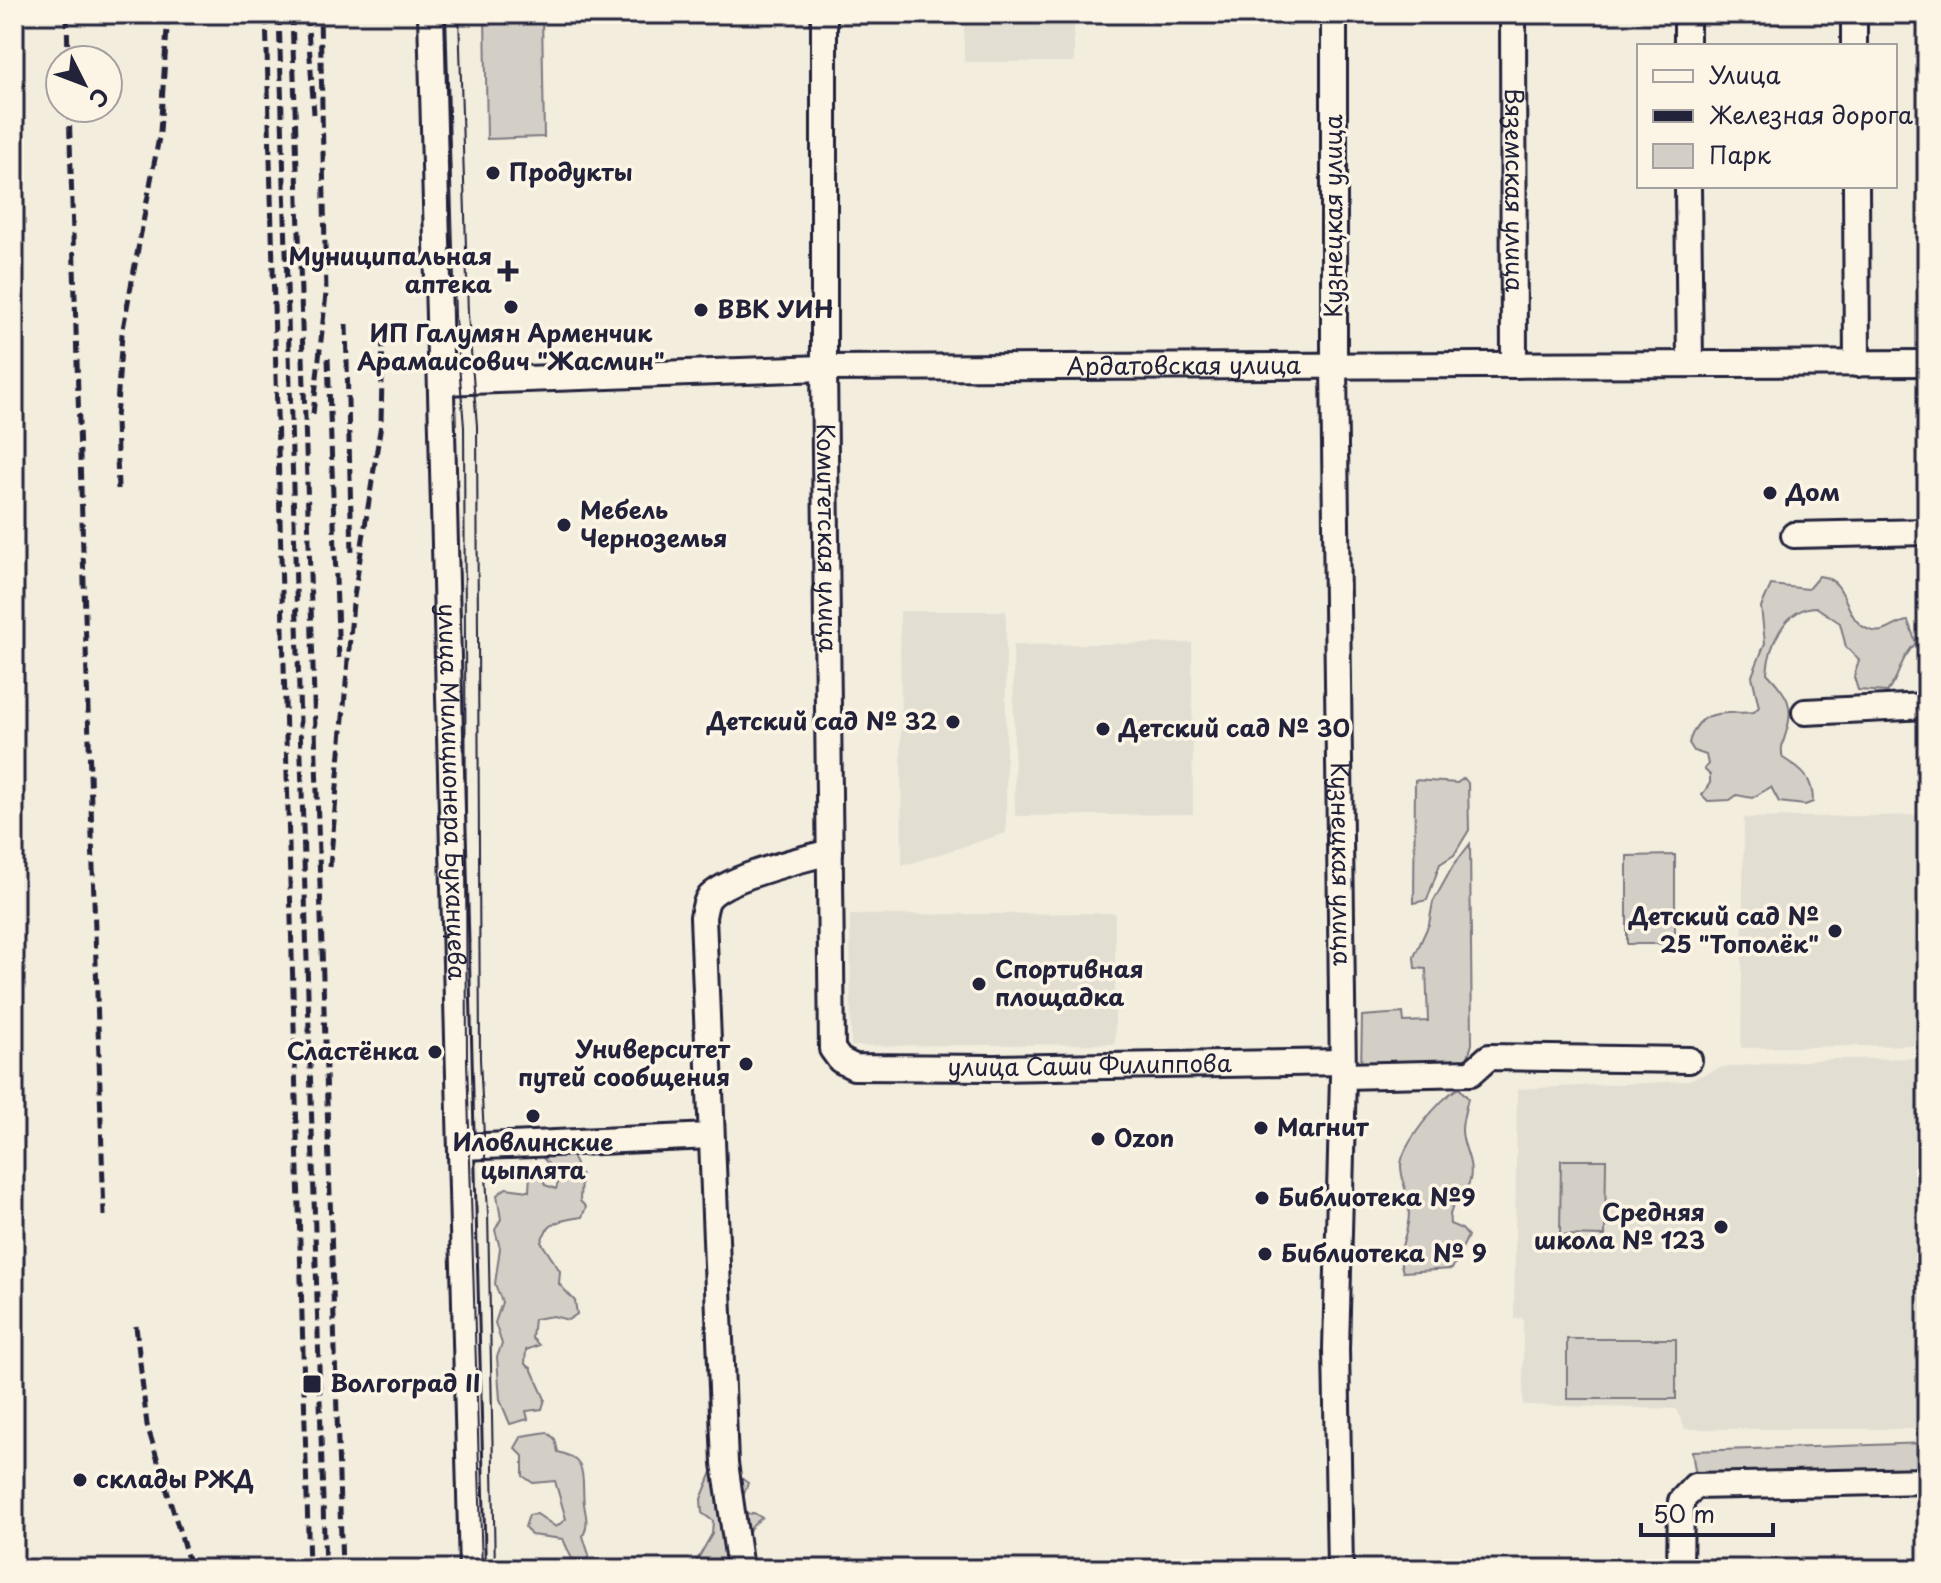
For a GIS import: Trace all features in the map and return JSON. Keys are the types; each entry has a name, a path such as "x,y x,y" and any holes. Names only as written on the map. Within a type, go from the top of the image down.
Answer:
{"street":[{"name":"улица Милиционера Буханцева","path":"431,14 472,1569"},
{"name":"Комитетская улица","path":"824,14 824,368 832,1049 840,1060"},
{"name":"Кузнецкая улица","path":"1334,14 1334,366 1343,1069 1336,1349 1340,1569"},
{"name":"Вяземская улица","path":"1513,14 1514,365"},
{"path":"1687,14 1687,44"},
{"path":"1854,14 1854,44"},
{"path":"1688,188 1690,364"},
{"path":"1856,188 1857,364"},
{"name":"Ардатовская улица","path":"442,382 824,368 1927,363"},
{"path":"1794,535 1927,532"},
{"path":"1805,712 1927,706"},
{"path":"740,1569 725,1463 703,917 706,901 717,890 775,866 830,852"},
{"name":"улица Саши Филиппова","path":"840,1060 854,1067 1343,1069 1471,1073 1489,1057 1689,1060"},
{"path":"463,1147 711,1136"},
{"path":"1680,1569 1681,1501 1695,1486 1927,1481"}],"shaded area":[{"path":"964,14 1074,14 1074,62 964,62"},
{"name":"Детский сад № 32","path":"900,611 1006,611 1006,833 902,866"},
{"name":"Детский сад № 30","path":"1192,643 1193,814 1015,816 1013,645"},
{"name":"Детский сад № 25 \"Тополёк\"","path":"1927,815 1927,1045 1741,1048 1744,818"},
{"path":"1115,913 1115,1044 851,1046 850,915"},
{"name":"Средняя школа № 123","path":"1927,1058 1927,1429 1685,1429 1676,1409 1523,1405 1523,1318 1514,1319 1517,1089 1686,1081 1723,1067 1832,1059"}],"green space":[{"path":"485,14 542,14 544,137 487,139"},
{"path":"1819,576 1837,585 1863,627 1878,631 1908,621 1916,643 1887,692 1858,690 1854,677 1859,660 1846,647 1840,623 1816,607 1795,614 1780,630 1771,651 1767,673 1780,687 1789,707 1783,758 1805,776 1811,787 1813,802 1805,805 1779,802 1771,787 1752,798 1737,795 1730,800 1708,801 1702,795 1710,783 1710,775 1704,769 1708,764 1706,755 1694,751 1689,743 1694,731 1707,717 1715,714 1754,712 1759,707 1752,676 1765,643 1761,607 1771,585 1808,589"},
{"path":"1464,778 1468,783 1469,830 1454,855 1440,864 1427,900 1414,903 1415,780 1457,783"},
{"path":"1470,844 1472,1044 1466,1063 1361,1072 1362,1016 1403,1013 1404,1022 1428,1021 1426,969 1415,968 1414,957 1429,924 1433,902 1453,866"},
{"path":"1675,855 1675,944 1627,944 1627,856"},
{"path":"1459,1088 1468,1098 1462,1130 1471,1173 1468,1186 1451,1211 1450,1224 1462,1229 1468,1236 1452,1269 1403,1272 1401,1253 1409,1216 1402,1158 1423,1123 1442,1101"},
{"path":"554,1148 571,1154 581,1175 580,1201 586,1207 582,1217 551,1226 541,1242 560,1271 559,1284 575,1301 577,1314 568,1320 553,1316 534,1319 532,1338 539,1345 526,1350 525,1364 531,1368 545,1399 542,1409 526,1411 528,1419 510,1424 500,1400 497,1357 502,1344 495,1323 502,1302 495,1284 500,1248 495,1230 501,1219 497,1195 506,1188 529,1191 530,1174 542,1174 545,1185 556,1189 562,1170 550,1166 542,1157"},
{"path":"1561,1160 1606,1160 1605,1236 1560,1235"},
{"path":"1567,1339 1676,1339 1676,1399 1567,1399"},
{"path":"547,1432 555,1439 558,1452 575,1460 582,1472 586,1520 583,1536 589,1555 586,1561 572,1559 563,1539 531,1535 525,1527 529,1515 537,1514 556,1527 566,1519 555,1481 533,1483 523,1476 523,1456 515,1448 522,1436"},
{"path":"1927,1443 1927,1469 1710,1477 1695,1471 1692,1451"},
{"path":"717,1460 748,1483 741,1502 745,1515 754,1513 762,1518 747,1534 743,1569 699,1569 695,1564 712,1534 713,1521 702,1513 701,1499"}],"tram line":[{"path":"446,14 455,315 464,427 467,1060 482,1569"},
{"path":"459,14 468,314 477,426 480,1059 488,1213 495,1569"}],"railway":[{"path":"67,14 68,44"},
{"path":"118,489 116,419 122,334 160,132 168,14"},
{"path":"266,14 309,1569"},
{"path":"279,14 325,1569"},
{"path":"292,14 342,1569"},
{"path":"307,14 314,114"},
{"path":"313,414 326,294 320,14"},
{"path":"70,124 104,1216"},
{"path":"346,324 352,555"},
{"path":"330,867 353,603 381,424 383,330"},
{"path":"328,358 339,661"},
{"path":"136,1326 147,1425 191,1569"}],"place":[{"name":"Продукты","path":"493,173"},
{"name":"Муниципальная аптека","path":"508,271"},
{"name":"ИП Галумян Арменчик Арамаисович \"Жасмин\"","path":"511,307"},
{"name":"ВВК УИН","path":"701,310"},
{"name":"Дом","path":"1770,493"},
{"name":"Мебель Черноземья","path":"564,525"},
{"name":"Детский сад № 32","path":"953,722"},
{"name":"Детский сад № 30","path":"1103,729"},
{"name":"Детский сад № 25 \"Тополёк\"","path":"1835,931"},
{"name":"Спортивная площадка","path":"979,984"},
{"name":"Сластёнка","path":"435,1052"},
{"name":"Университет путей сообщения","path":"746,1064"},
{"name":"Иловлинские цыплята","path":"533,1116"},
{"name":"Магнит","path":"1261,1128"},
{"name":"Ozon","path":"1098,1139"},
{"name":"Библиотека №9","path":"1262,1198"},
{"name":"Средняя школа № 123","path":"1721,1227"},
{"name":"Библиотека № 9","path":"1265,1254"},
{"name":"Волгоград II","path":"312,1384"},
{"name":"склады РЖД","path":"80,1480"}]}
